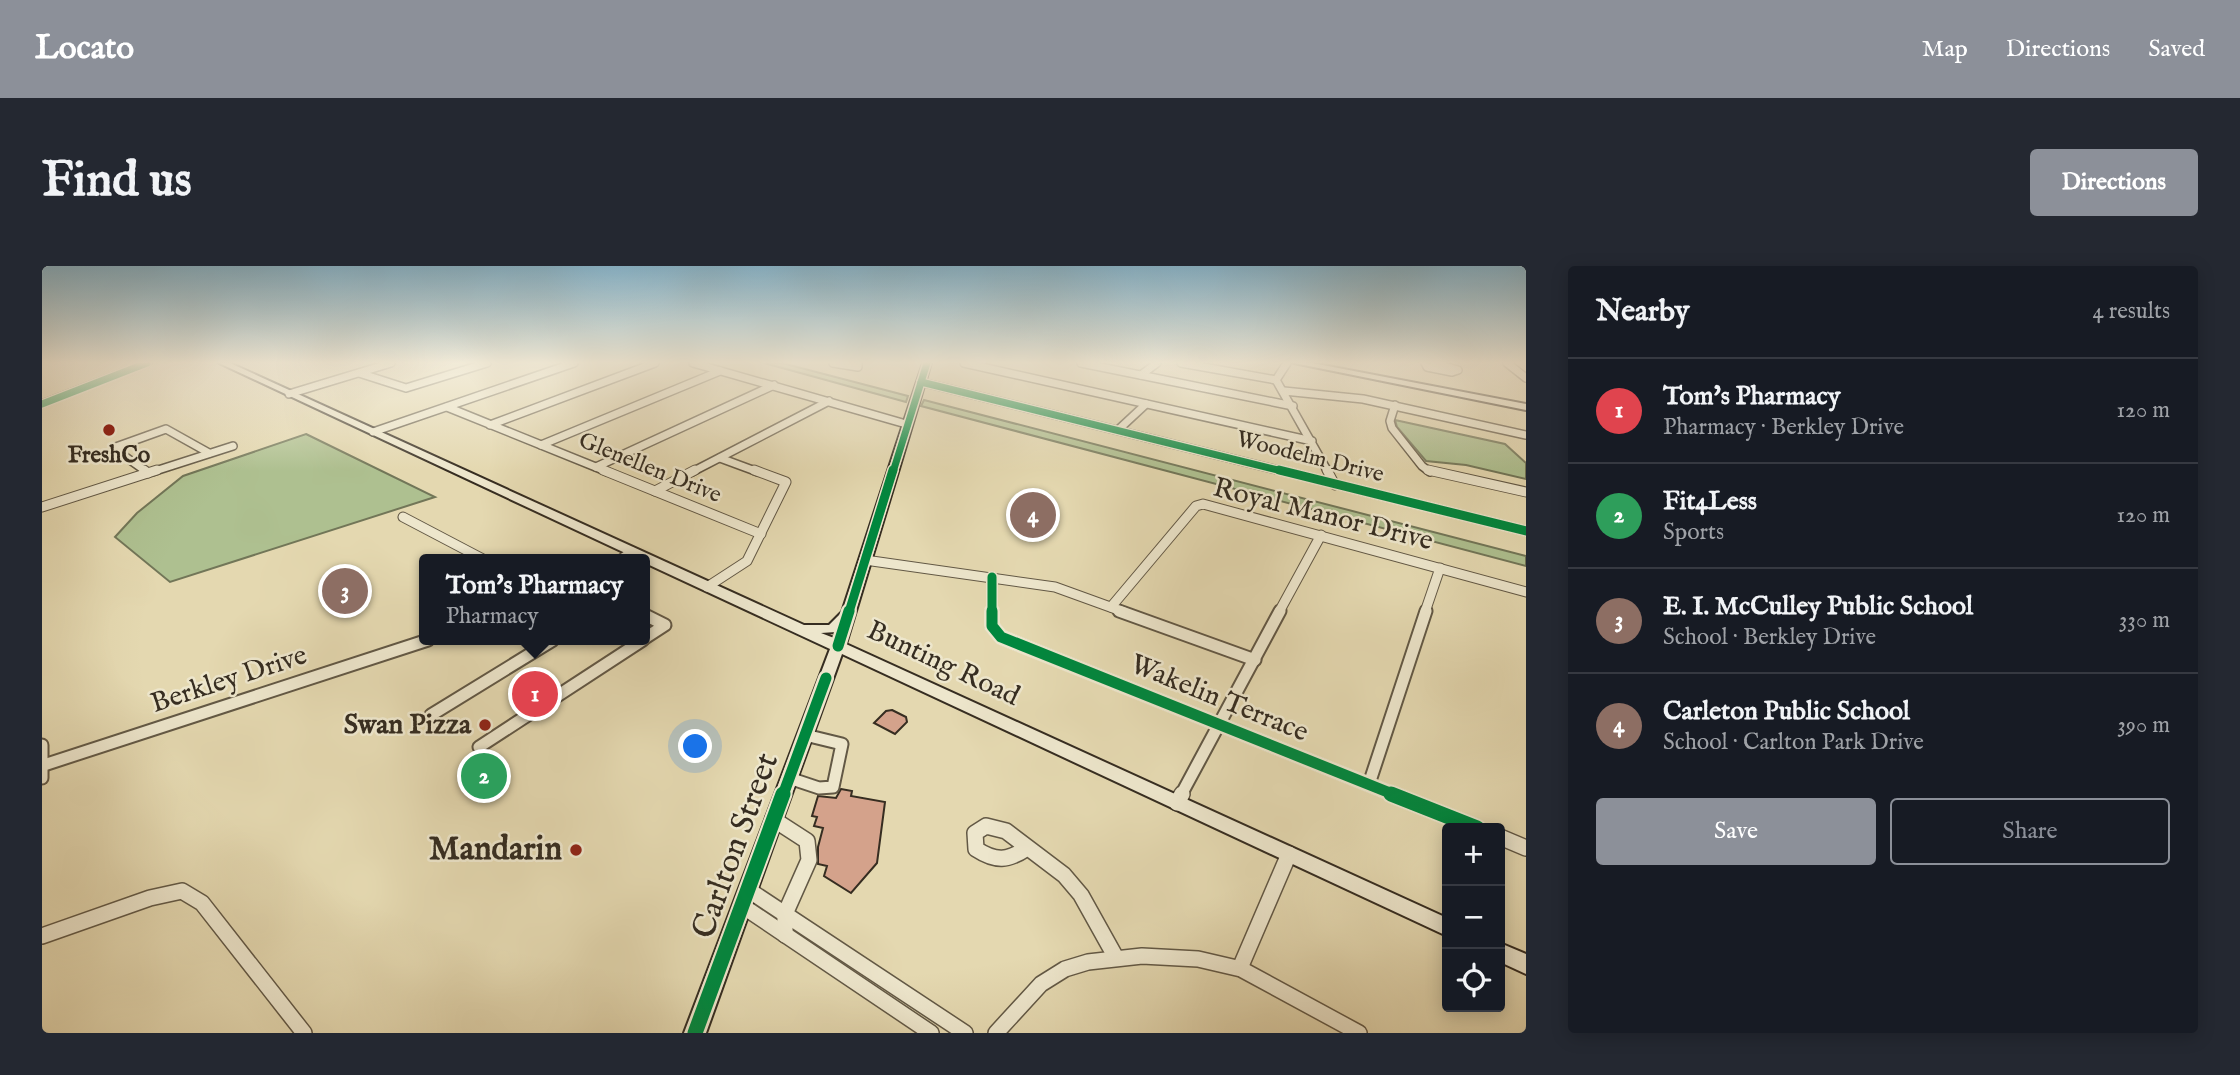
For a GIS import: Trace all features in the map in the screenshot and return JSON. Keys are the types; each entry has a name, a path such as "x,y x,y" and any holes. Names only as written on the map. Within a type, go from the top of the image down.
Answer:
{"main road":[{"name":"Bunting Road","path":"300,399 636,554"},
{"name":"Carlton Street","path":"695,1033 827,678 915,399"},
{"path":"1483,399 1526,407"},
{"name":"Bunting Road","path":"650,560 1442,926"},
{"path":"790,624 828,629 836,626 849,612"},
{"path":"827,678 842,665 856,662 879,665"},
{"path":"1505,954 1526,964"}],"street":[{"path":"373,432 471,399"},
{"path":"490,425 560,399"},
{"path":"541,445 653,399"},
{"path":"596,467 746,399"},
{"path":"821,399 906,425"},
{"name":"Woodelm Drive","path":"991,399 1526,531"},
{"path":"1123,399 1312,442"},
{"path":"1248,399 1293,405"},
{"path":"1289,399 1335,485"},
{"path":"1359,399 1526,435"},
{"path":"655,491 829,401"},
{"path":"1118,429 1146,404"},
{"path":"1395,405 1390,421 1392,428 1422,466 1430,472 1526,492"},
{"name":"Glenellen Drive","path":"447,407 761,534"},
{"path":"148,473 113,448 166,429 209,453"},
{"path":"42,507 233,446"},
{"path":"707,587 747,561 786,482 720,458"},
{"name":"Royal Manor Drive","path":"1111,607 1196,506 1203,504 1526,592"},
{"path":"403,517 473,554"},
{"path":"1177,803 1321,534"},
{"path":"865,560 1055,587 1255,660"},
{"path":"1369,784 1440,568"},
{"name":"Wakelin Terrace","path":"992,577 992,626 1001,637 1465,823"},
{"path":"650,618 665,625 650,635"},
{"name":"Berkley Drive","path":"43,772 419,643"},
{"path":"431,715 545,645"},
{"path":"478,747 635,645"},
{"path":"789,778 819,788 833,787 842,744 805,735"},
{"path":"42,745 43,772"},
{"path":"773,819 807,841 809,860 786,915 785,935"},
{"path":"1505,839 1526,848"},
{"path":"1027,849 1064,875 1082,895 1115,956"},
{"path":"1240,968 1289,855"},
{"path":"42,936 150,898 182,891 202,903 304,1033"},
{"path":"744,897 786,915 965,1033"},
{"path":"744,897 785,935 930,1033"},
{"path":"996,1033 1049,977 1083,961 1115,956 1201,959 1240,968 1359,1033"}],"green space":[{"path":"924,400 1526,556 1526,566 921,406"},
{"path":"1395,420 1505,444 1526,463 1526,479 1466,465 1426,461 1397,427"},
{"path":"306,434 435,497 170,582 115,537 137,513 183,476"}],"building":[{"path":"892,710 906,717 907,722 895,734 874,723 886,711"},
{"path":"841,789 852,791 851,796 885,802 877,863 851,893 824,876 827,866 818,864 818,847 823,828 814,826 817,817 812,816 818,796 836,798"}],"cycle path":[{"path":"42,404 55,399"},
{"path":"838,646 916,399"},
{"path":"989,399 1526,531"},
{"path":"992,577 992,626 1001,637 1465,823"},
{"path":"695,1033 826,678"}],"place":[{"name":"FreshCo","path":"109,430"},
{"name":"Carleton Public School","path":"1033,515"},
{"name":"E. I. McCulley Public School","path":"345,591"},
{"name":"Tom's Pharmacy","path":"535,694"},
{"name":"Swan Pizza","path":"485,725"},
{"name":"Fit4Less","path":"484,776"},
{"name":"Mandarin","path":"576,850"}]}
